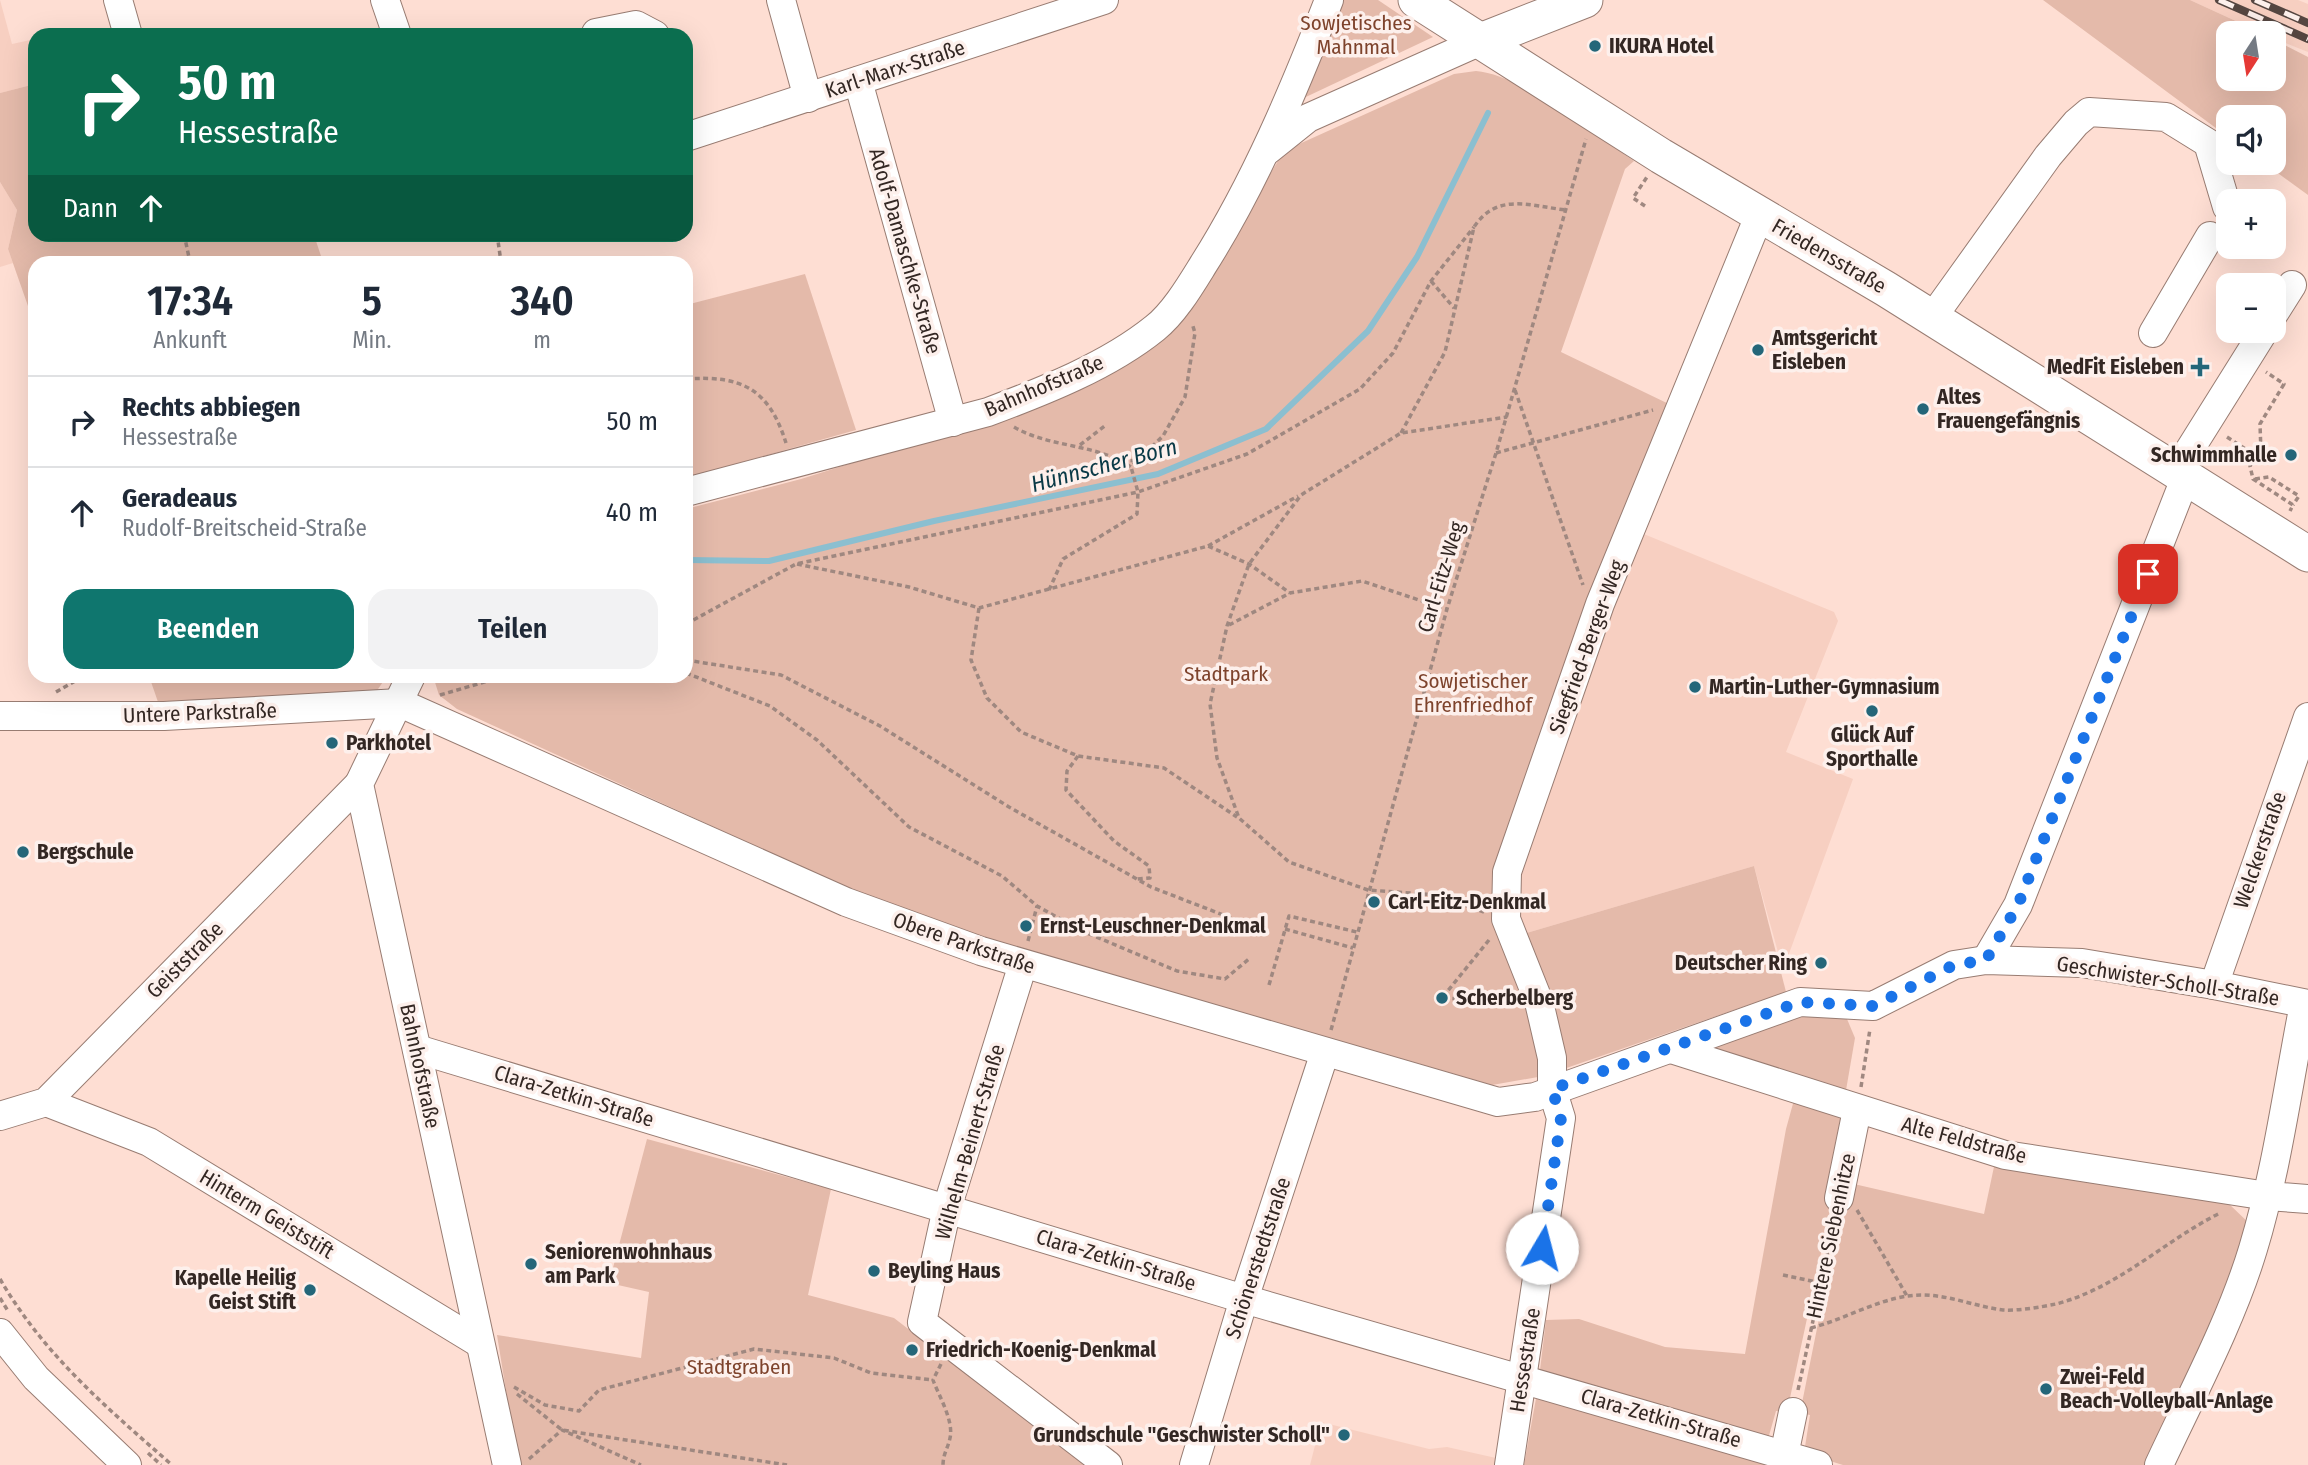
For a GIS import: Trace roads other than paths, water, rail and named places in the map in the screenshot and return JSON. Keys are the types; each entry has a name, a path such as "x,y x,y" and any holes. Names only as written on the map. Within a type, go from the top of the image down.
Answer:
{"main road":[{"name":"Friedensstraße","path":"1416,0 1483,40 1661,156 1932,318 2182,473 2285,519 2308,554"},
{"path":"1483,40 1585,0"}],"street":[{"path":"118,0 126,28"},
{"path":"385,0 395,28"},
{"path":"781,0 808,98"},
{"name":"Karl-Marx-Straße","path":"693,134 1104,0"},
{"name":"Bahnhofstraße","path":"693,490 988,412 1026,398 1113,355 1156,327 1189,286 1230,222 1263,154 1329,0"},
{"path":"618,28 636,24 643,28"},
{"name":"Bahnhofstraße","path":"1263,154 1308,118 1483,40"},
{"name":"Adolf-Damaschke-Straße","path":"858,81 953,422"},
{"path":"1932,318 2048,156 2089,112 2166,117 2208,143 2222,189"},
{"name":"Siegfried-Berger-Weg","path":"1552,1089 1552,1058 1539,1002 1506,919 1507,872 1595,619 1759,216"},
{"path":"2153,333 2210,236"},
{"path":"2286,294 2292,285"},
{"path":"1986,960 2018,905 2182,473 2207,424 2256,343"},
{"path":"359,784 408,683"},
{"name":"Untere Parkstraße","path":"0,716 164,716 400,703"},
{"name":"Obere Parkstraße","path":"400,703 846,902 1023,964 1498,1102 1535,1097 1552,1089"},
{"name":"Welckerstraße","path":"2214,985 2308,717"},
{"name":"Bahnhofstraße","path":"359,784 507,1465"},
{"name":"Geiststraße","path":"0,1116 46,1102 359,784"},
{"name":"Geschwister-Scholl-Straße","path":"1671,1049 1800,1002 1873,1006 1954,965 1986,960 2082,963 2214,985 2306,1004"},
{"name":"Wilhelm-Beinert-Straße","path":"1023,964 947,1208 922,1322 1108,1465"},
{"path":"2159,1465 2209,1357 2252,1252 2267,1196 2306,1004"},
{"name":"Clara-Zetkin-Straße","path":"416,1049 1244,1299 1522,1377 1783,1460 1818,1465"},
{"path":"1552,1089 1671,1049"},
{"name":"Alte Feldstraße","path":"1671,1049 2005,1155 2267,1196 2308,1199"},
{"name":"Schönerstedtstraße","path":"1194,1465 1244,1299 1325,1052"},
{"name":"Hessestraße","path":"1509,1465 1561,1118 1552,1089"},
{"name":"Hinterm Geiststift","path":"46,1102 149,1142 479,1343"},
{"name":"Hintere Siebenhitze","path":"1841,1192 1857,1110"},
{"path":"0,1333 36,1378 127,1465"},
{"path":"1783,1460 1793,1412"}],"waterway":[{"name":"Hünnscher Born","path":"693,560 769,561 934,521 1158,474 1266,429 1368,331 1417,257 1488,113"}],"railway":[{"path":"2219,0 2308,39"},
{"path":"2255,0 2308,23"}],"place":[{"name":"IKURA Hotel","path":"1595,46"},
{"name":"Amtsgericht Eisleben","path":"1758,350"},
{"name":"MedFit Eisleben","path":"2200,367"},
{"name":"Altes Frauengefängnis","path":"1923,409"},
{"name":"Schwimmhalle","path":"2291,455"},
{"name":"Martin-Luther-Gymnasium","path":"1695,687"},
{"name":"Glück Auf Sporthalle","path":"1872,711"},
{"name":"Parkhotel","path":"332,743"},
{"name":"Bergschule","path":"23,852"},
{"name":"Carl-Eitz-Denkmal","path":"1374,902"},
{"name":"Ernst-Leuschner-Denkmal","path":"1026,926"},
{"name":"Deutscher Ring","path":"1821,963"},
{"name":"Scherbelberg","path":"1442,998"},
{"name":"Seniorenwohnhaus am Park","path":"531,1264"},
{"name":"Beyling Haus","path":"874,1271"},
{"name":"Kapelle Heilig Geist Stift","path":"310,1290"},
{"name":"Friedrich-Koenig-Denkmal","path":"912,1350"},
{"name":"Zwei-Feld Beach-Volleyball-Anlage","path":"2046,1389"},
{"name":"Grundschule \"Geschwister Scholl\"","path":"1344,1435"}],"park label":[{"name":"Sowjetisches Mahnmal","path":"1356,35"},
{"name":"Stadtpark","path":"1226,674"},
{"name":"Sowjetischer Ehrenfriedhof","path":"1473,693"},
{"name":"Stadtgraben","path":"739,1367"}]}
